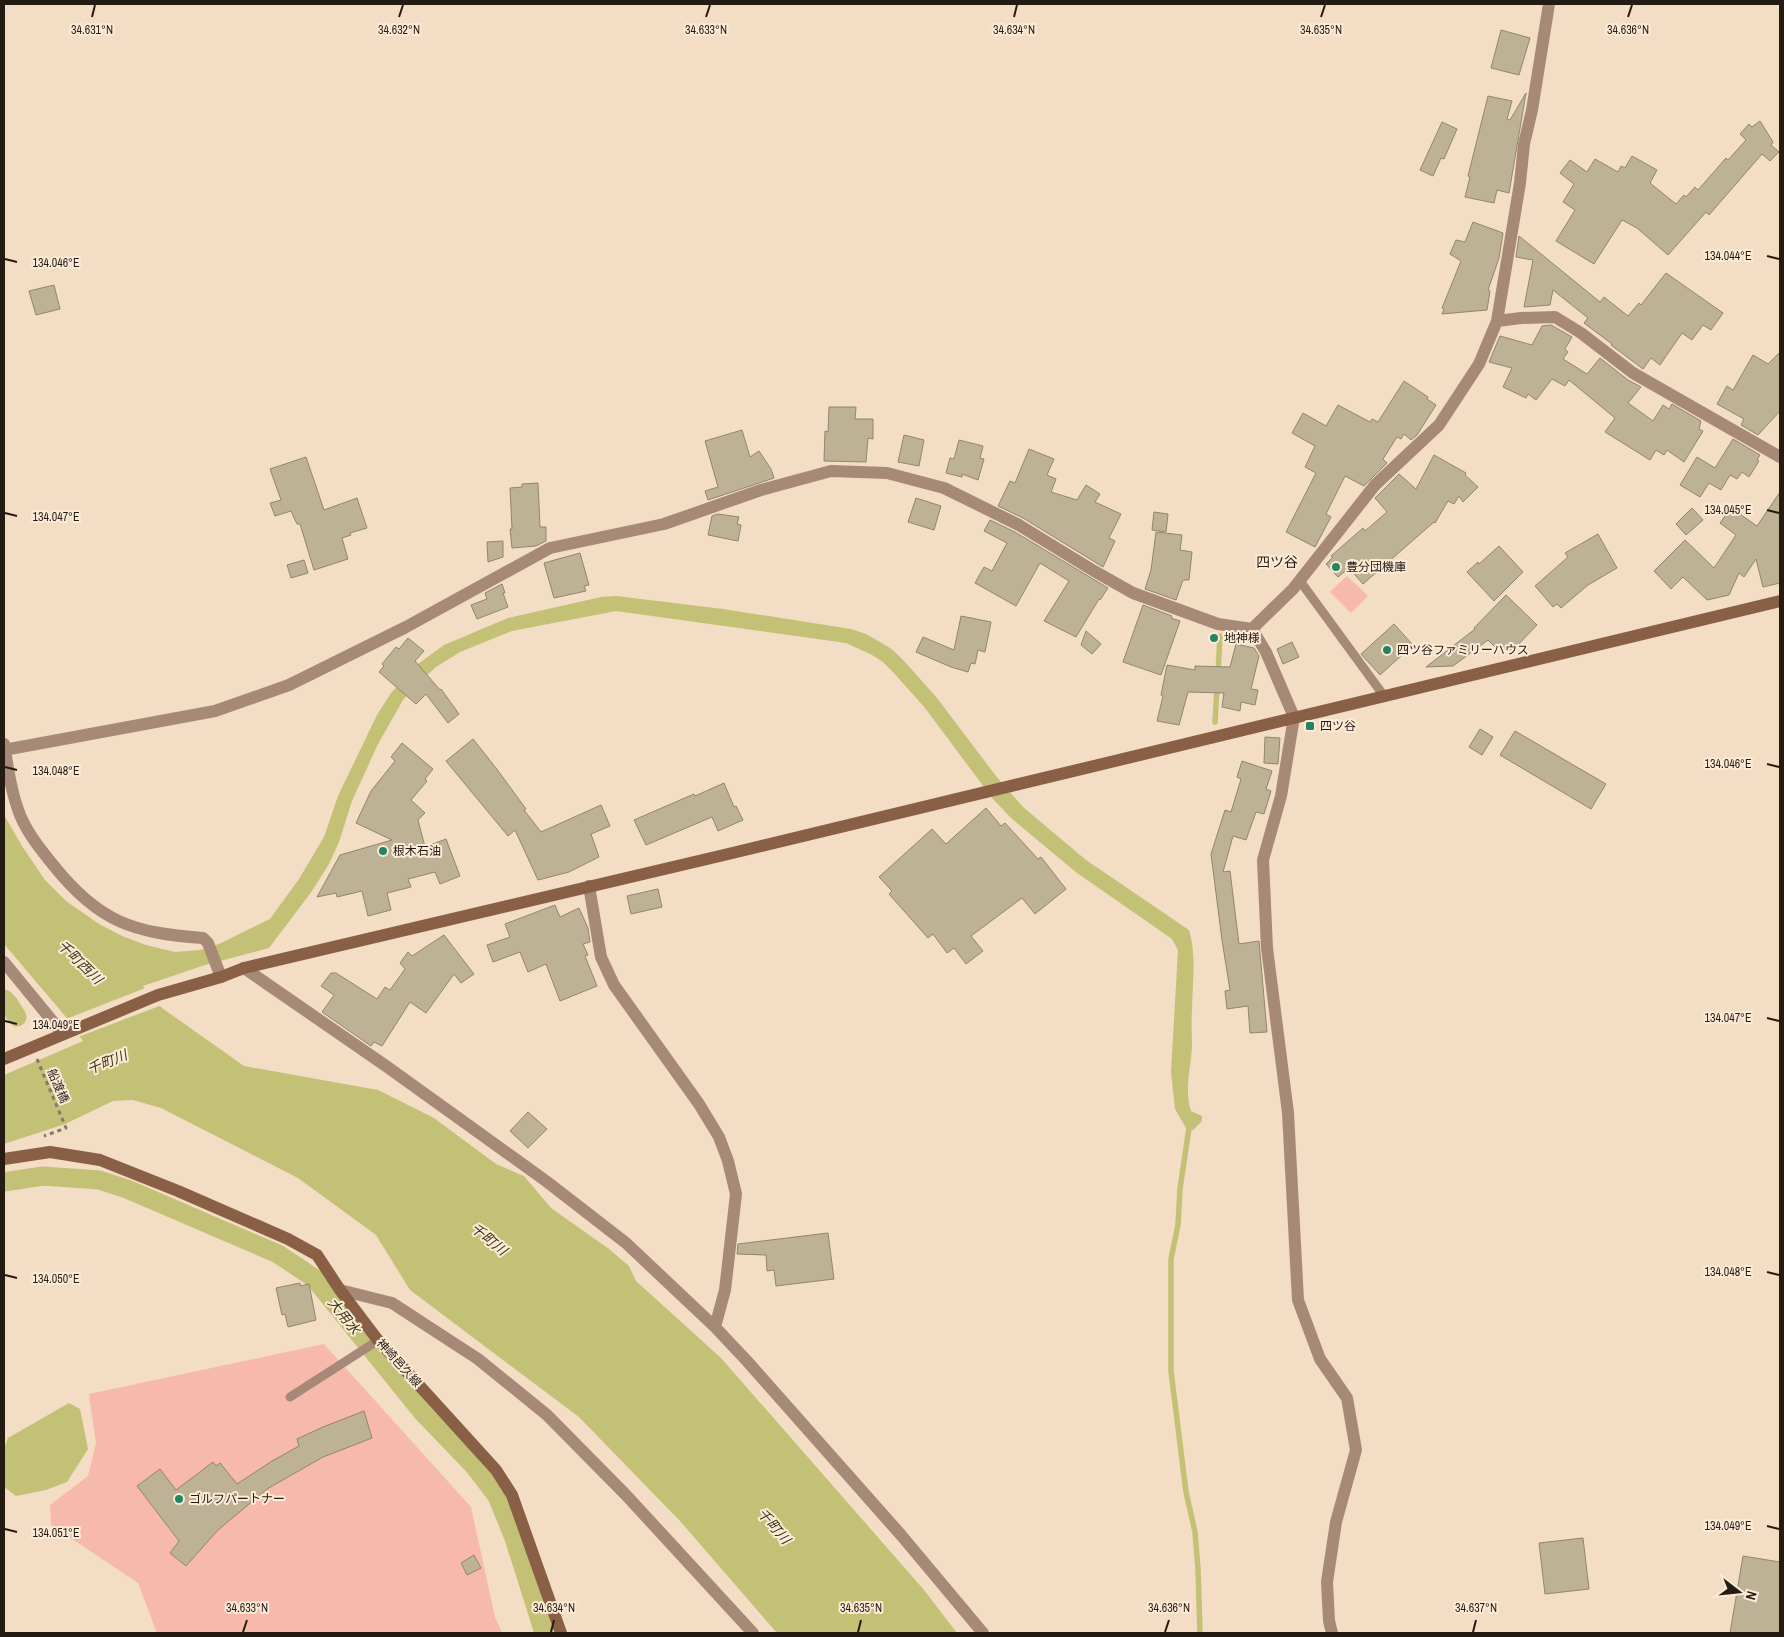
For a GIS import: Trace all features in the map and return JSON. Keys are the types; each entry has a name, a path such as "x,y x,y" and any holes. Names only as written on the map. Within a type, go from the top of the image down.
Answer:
{"street":[{"path":"1252,629 1300,581 1374,485 1439,425 1479,364 1497,321 1520,183 1524,144 1532,110 1549,4"},
{"path":"1497,321 1555,317 1581,333 1634,373 1780,457"},
{"path":"220,972 208,943 203,938 168,936 137,929 108,917 80,895 37,845 20,815 10,782 4,748 215,711 289,685 406,627 550,548 664,524 761,490 831,471 887,473 944,488 1019,525 1086,567 1133,593 1218,624 1252,629"},
{"path":"4,1059 158,995 220,972 244,968 1020,784 1780,600"},
{"path":"1252,629 1266,652 1294,717 1281,796 1263,860 1267,948 1288,1113 1298,1300 1320,1359 1347,1398 1356,1450 1336,1522 1327,1582 1329,1621 1332,1633"},
{"path":"589,886 601,957 614,985 699,1104 719,1137 728,1161 736,1194 725,1290 714,1327"},
{"path":"4,962 68,1032"},
{"path":"244,968 386,1066 546,1181 626,1243 748,1361 901,1535 983,1633"},
{"name":"神崎邑久線","path":"4,1159 50,1152 100,1160 178,1190 288,1239 317,1255 375,1341 496,1470 512,1495 561,1633"},
{"path":"340,1290 392,1302 478,1359 547,1415 626,1494 753,1633"}],"lane":[{"path":"1300,581 1384,696"},
{"path":"290,1397 375,1341"}],"path":[{"name":"船渡橋","path":"35,1055 65,1124"}],"shaded area":[{"path":"1347,576 1368,596 1351,613 1330,592"},
{"name":"ゴルフパートナー","path":"324,1344 471,1507 495,1617 502,1633 157,1633 138,1583 51,1525 50,1505 88,1476 96,1443 89,1394"}],"water":[{"path":"616,596 723,609 851,629 866,634 893,650 937,698 996,776 1023,807 1086,860 1189,930 1194,970 1192,1046 1188,1095 1191,1111 1202,1116 1202,1121 1193,1130 1186,1128 1175,1109 1171,1072 1178,950 1172,939 1077,873 1011,818 993,799 925,708 883,662 846,643 616,611 512,631 460,652 436,667 403,700 378,744 352,801 339,842 329,864 312,891 269,948 205,965 143,986 162,1008 244,1066 378,1090 434,1118 496,1164 524,1176 551,1208 609,1249 629,1266 636,1281 721,1358 924,1590 957,1633 777,1633 680,1521 579,1417 410,1290 376,1235 298,1178 161,1108 133,1100 113,1101 65,1124 4,1144 4,1075 83,1041 66,1017 4,944 4,815 45,880 66,901 99,924 122,936 146,945 175,952 200,950 219,944 270,919 299,879 324,837 338,796 377,715 391,693 418,664 444,645 508,618 601,597"},
{"path":"69,1403 80,1409 88,1449 67,1482 46,1490 16,1496 4,1487 4,1448 8,1438"}],"pier":[{"path":"148,987 162,1005 78,1037 66,1019"}],"building":[{"path":"1501,30 1530,38 1519,75 1491,68"},
{"path":"1526,93 1509,193 1497,190 1494,203 1465,197 1470,177 1468,176 1488,96 1512,101 1507,119 1510,120"},
{"path":"1760,121 1773,142 1771,145 1779,152 1770,161 1762,154 1709,215 1706,212 1668,255 1637,228 1622,220 1594,264 1556,241 1575,210 1563,202 1574,184 1560,173 1570,160 1587,172 1595,159 1618,172 1621,166 1625,168 1632,156 1657,170 1650,183 1676,204 1695,187 1698,190 1726,158 1728,160 1746,140 1740,134 1749,124 1752,127"},
{"path":"1442,122 1457,129 1444,159 1441,158 1433,176 1420,170"},
{"path":"1473,222 1503,233 1499,258 1488,290 1490,291 1487,310 1442,314 1444,309 1442,308 1461,261 1450,254 1456,240 1465,242"},
{"path":"1519,236 1600,302 1604,297 1628,316 1639,303 1641,305 1666,273 1723,313 1711,330 1703,325 1692,340 1682,333 1660,365 1651,358 1643,369 1584,323 1588,318 1553,290 1550,305 1524,307 1533,260 1516,257"},
{"path":"54,285 60,309 36,315 29,291"},
{"path":"1551,325 1572,337 1565,349 1568,352 1563,359 1587,374 1600,358 1628,380 1641,387 1628,403 1653,421 1663,405 1669,409 1672,404 1701,421 1699,429 1703,431 1684,462 1667,450 1664,455 1656,450 1650,460 1605,432 1615,418 1569,380 1565,386 1552,379 1536,400 1528,394 1526,398 1503,387 1512,368 1489,362 1500,336 1532,345 1542,326"},
{"path":"1780,352 1780,411 1758,435 1741,425 1744,419 1717,404 1727,386 1733,390 1753,355 1768,364"},
{"path":"1404,381 1428,397 1427,399 1436,405 1417,435 1411,440 1404,434 1401,439 1397,437 1383,459 1387,463 1364,486 1345,476 1326,514 1331,517 1315,547 1286,532 1316,473 1305,467 1315,446 1292,433 1303,413 1326,426 1338,405 1370,422 1372,419 1378,422"},
{"path":"829,407 856,407 855,419 873,419 873,439 868,438 866,462 824,461 825,431 828,432"},
{"path":"742,430 750,457 759,451 771,469 774,478 708,500 705,491 718,487 705,441"},
{"path":"904,435 924,440 919,466 898,462"},
{"path":"1733,439 1760,455 1757,460 1759,461 1749,477 1742,472 1737,479 1730,475 1721,490 1709,483 1700,497 1680,485 1697,457 1715,468"},
{"path":"959,440 983,446 980,458 984,459 978,480 962,474 962,477 946,473 950,458 954,459"},
{"path":"1029,449 1054,459 1047,475 1056,479 1051,492 1077,500 1086,485 1100,494 1095,502 1121,514 1109,538 1115,541 1103,567 1023,518 998,506 1010,481 1015,483"},
{"path":"1434,455 1466,473 1465,475 1478,487 1463,502 1459,496 1454,504 1448,501 1435,523 1363,584 1349,568 1338,577 1326,564 1333,557 1331,556 1363,528 1365,531 1387,512 1375,498 1399,474 1416,489"},
{"path":"306,457 324,510 357,498 367,528 350,533 351,535 342,538 348,559 314,570 300,524 297,524 291,511 275,516 270,503 281,500 270,469"},
{"path":"538,483 540,527 546,527 546,541 536,546 512,548 510,488 522,487 522,484"},
{"path":"1780,492 1780,583 1763,587 1756,559 1744,577 1739,573 1729,595 1707,600 1683,577 1671,589 1654,571 1685,540 1714,568 1736,535 1720,523 1731,508 1757,526"},
{"path":"916,498 941,506 934,530 908,522"},
{"path":"1692,508 1703,520 1686,535 1676,524"},
{"path":"1154,512 1168,514 1166,532 1152,530"},
{"path":"718,514 739,517 737,524 741,525 738,541 708,535 712,516"},
{"path":"990,520 1015,532 1108,588 1099,599 1076,637 1044,621 1069,581 1040,563 1016,606 975,583 984,567 992,571 1007,543 984,531"},
{"path":"1156,532 1182,535 1180,550 1192,552 1189,580 1183,580 1176,600 1145,589 1151,570"},
{"path":"1598,534 1617,568 1588,585 1561,608 1557,604 1553,607 1535,586 1568,557 1565,553"},
{"path":"503,541 503,557 488,562 487,542"},
{"path":"1499,546 1523,572 1494,601 1467,572"},
{"path":"580,553 589,585 584,586 586,591 554,598 544,563"},
{"path":"304,560 308,573 291,578 287,565"},
{"path":"502,584 508,607 477,619 471,605 487,599 485,593"},
{"path":"1506,595 1537,625 1513,650 1496,648 1488,640 1453,666 1426,667 1475,629"},
{"path":"1143,605 1180,621 1161,675 1123,662"},
{"path":"961,616 991,622 985,652 978,650 975,664 971,663 968,672 916,652 923,637 954,650"},
{"name":"四ツ谷ファミリーハウス","path":"1394,624 1413,645 1380,675 1361,654"},
{"path":"1086,631 1101,644 1092,654 1081,645"},
{"path":"408,638 424,651 415,661 441,689 459,714 448,723 426,694 416,704 379,672 384,666 382,664 396,647 399,649"},
{"path":"1292,642 1299,657 1283,664 1277,649"},
{"path":"1236,644 1254,648 1259,656 1251,689 1258,690 1255,705 1241,702 1240,711 1222,707 1224,693 1188,692 1179,725 1157,721 1163,696 1161,695 1167,665 1195,670 1195,666 1230,667"},
{"path":"1480,729 1493,737 1482,755 1469,747"},
{"path":"1515,731 1606,784 1591,809 1500,755"},
{"path":"1265,737 1280,738 1278,764 1264,763"},
{"path":"473,739 541,832 601,805 610,826 591,834 599,857 569,872 538,880 515,830 508,836 446,761"},
{"name":"根木石油","path":"402,743 433,769 425,779 427,781 411,800 425,813 418,820 425,847 446,839 460,876 440,884 435,872 408,879 411,887 387,893 391,910 368,916 362,891 337,897 336,893 317,897 340,855 392,840 356,823 371,791 395,761 391,757"},
{"path":"1242,761 1272,771 1266,789 1271,791 1264,814 1256,812 1246,840 1233,836 1223,872 1230,871 1239,944 1259,941 1267,1032 1250,1033 1248,1006 1227,1009 1225,991 1230,990 1211,854 1225,810 1231,812 1241,779 1237,777"},
{"path":"724,783 734,807 736,806 743,820 718,831 712,817 646,845 634,820"},
{"path":"986,808 1001,826 1005,823 1038,859 1041,857 1066,889 1035,914 1022,898 971,936 983,951 966,964 954,948 947,953 933,934 928,938 889,894 892,891 879,877 932,829 946,844"},
{"path":"658,889 662,907 631,914 627,896"},
{"path":"555,905 560,917 579,908 588,928 590,942 583,944 588,955 585,956 597,986 560,1001 546,964 528,972 520,952 493,962 487,945 510,937 505,924"},
{"path":"444,935 474,974 461,983 454,974 426,1013 410,1002 382,1046 374,1042 371,1046 322,1012 334,995 321,986 331,973 336,973 377,999 385,987 390,990 405,969 400,963 408,952 412,956"},
{"path":"528,1112 547,1129 528,1148 510,1131"},
{"path":"828,1233 834,1279 776,1286 774,1270 767,1271 766,1255 737,1254 738,1244"},
{"path":"300,1283 300,1286 309,1284 316,1320 288,1327 285,1314 282,1315 276,1288"},
{"path":"364,1411 372,1438 323,1457 267,1489 218,1530 186,1566 170,1553 179,1541 137,1486 160,1469 176,1490 213,1462 216,1466 220,1463 237,1484 299,1446 297,1439"},
{"path":"1583,1538 1589,1589 1545,1594 1539,1543"},
{"path":"474,1555 481,1568 467,1575 461,1563"},
{"path":"1743,1556 1780,1562 1780,1633 1730,1633"}],"waterway":[{"path":"1218,673 1220,636"},
{"path":"1215,722 1217,687"},
{"path":"4,999 17,1017"},
{"path":"1190,1121 1180,1189 1178,1225 1171,1259 1171,1371 1186,1492 1195,1532 1200,1633"},
{"name":"大用水","path":"4,1182 43,1176 99,1180 127,1189 278,1254 314,1278 423,1413 474,1466 497,1496 514,1538 544,1633"}],"place":[{"name":"豊分団機庫","path":"1336,567"},
{"name":"地神様","path":"1214,638"},
{"name":"四ツ谷ファミリーハウス","path":"1387,650"},
{"name":"四ツ谷","path":"1310,726"},
{"name":"根木石油","path":"383,851"},
{"name":"ゴルフパートナー","path":"179,1499"}],"district":[{"name":"四ツ谷","path":"1277,562"}],"water label":[{"name":"千町西川","path":"80,962"},
{"name":"千町川","path":"107,1062"},
{"name":"千町川","path":"489,1239"},
{"name":"千町川","path":"774,1526"}]}
